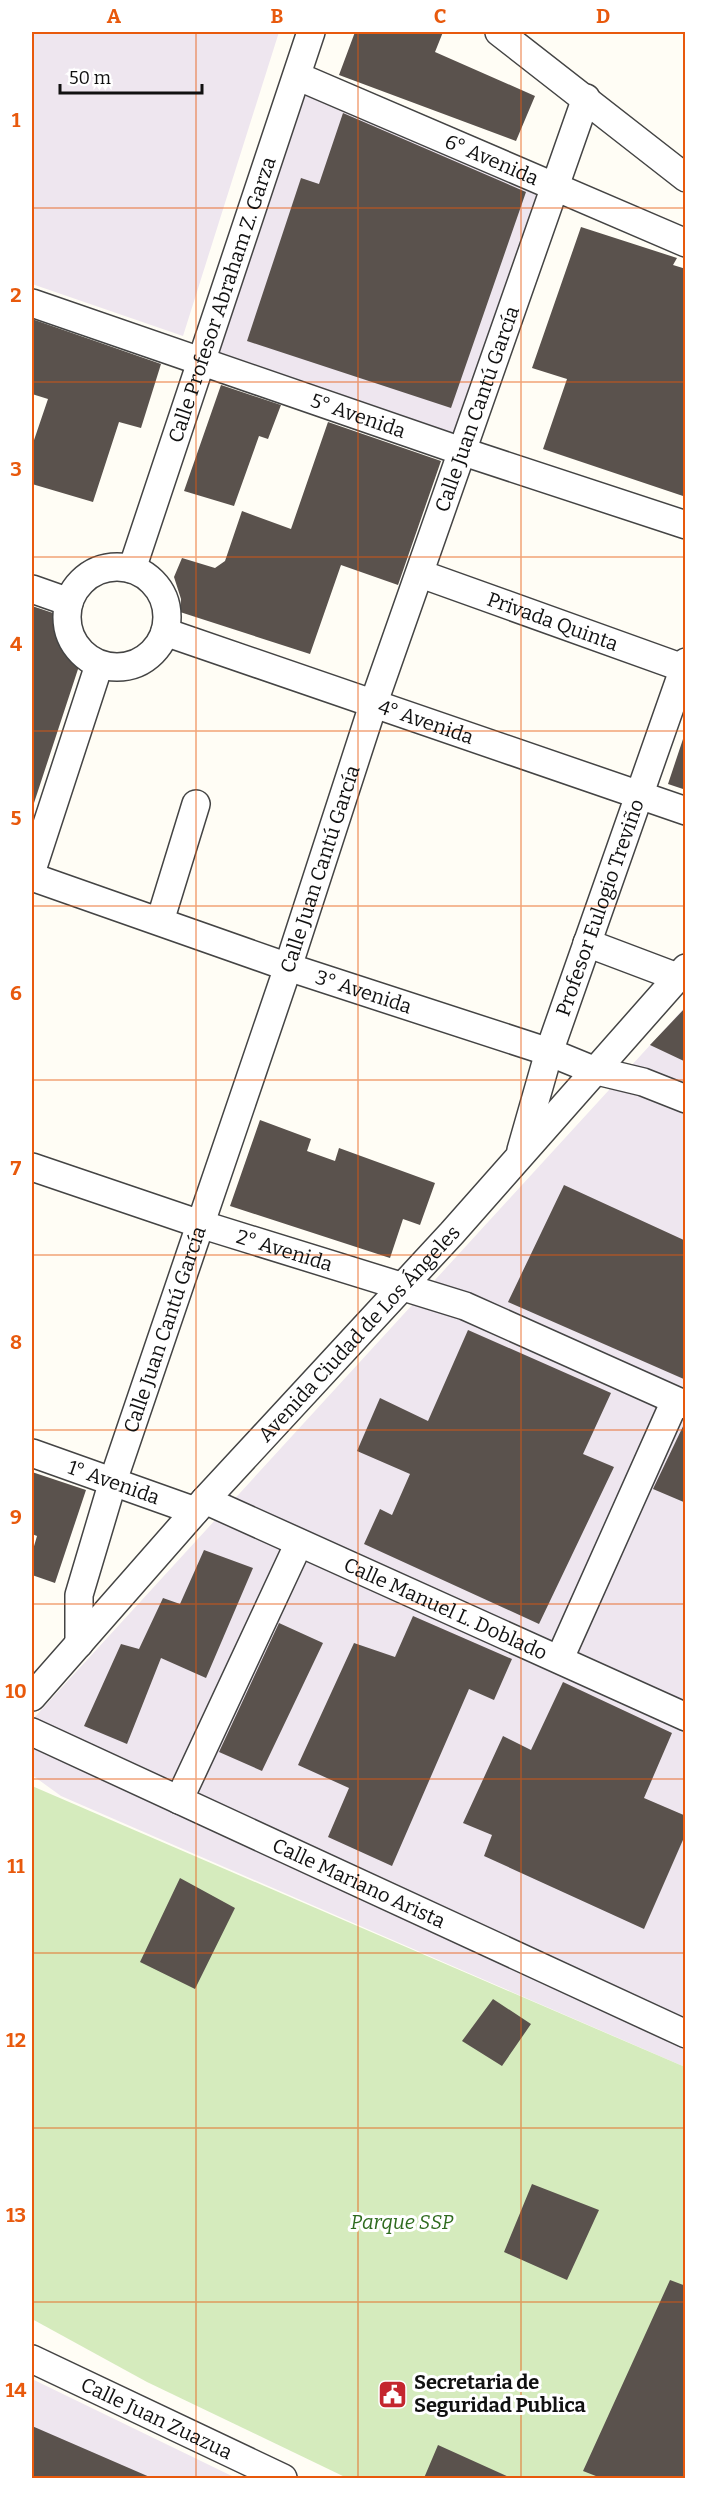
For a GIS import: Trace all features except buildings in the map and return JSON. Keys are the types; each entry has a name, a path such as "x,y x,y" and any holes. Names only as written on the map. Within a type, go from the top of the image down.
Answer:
{"street":[{"name":"Calle Profesor Abraham Z. Garza","path":"132,569 311,32"},
{"path":"499,32 686,178"},
{"name":"6° Avenida","path":"297,76 686,243"},
{"name":"Calle Juan Cantú García","path":"79,1644 79,1595 113,1481 288,967 374,702 421,574 461,451 586,98"},
{"name":"5° Avenida","path":"32,303 203,360 461,451 686,525"},
{"path":"116,567 132,569 146,576 157,587 166,609 165,632 158,647 146,659 123,667 99,665 83,656 72,641 67,624 69,602 74,590 85,578 100,570 116,567"},
{"name":"Privada Quinta","path":"421,574 684,665"},
{"path":"32,589 69,602"},
{"name":"4° Avenida","path":"165,632 686,811"},
{"path":"32,870 99,665"},
{"name":"Profesor Eulogio Treviño","path":"520,1154 549,1053 684,665"},
{"path":"160,921 196,804"},
{"name":"3° Avenida","path":"32,877 288,967 549,1053 593,1071 635,1080 686,1099"},
{"path":"587,943 681,973"},
{"name":"Avenida Ciudad de Los Ángeles","path":"32,1697 200,1505 402,1287 681,973"},
{"name":"2° Avenida","path":"32,1167 200,1224 465,1306 680,1403"},
{"path":"560,1658 680,1403"},
{"name":"1° Avenida","path":"32,1453 113,1481 200,1505"},
{"name":"Calle Manuel L. Doblado","path":"200,1505 299,1542 560,1658 686,1717"},
{"path":"179,1800 299,1542"},
{"name":"Calle Mariano Arista","path":"32,1732 686,2034"},
{"name":"Calle Juan Zuazua","path":"32,2359 283,2478"}],"shaded area":[{"path":"32,32 279,32 183,336 32,284"},
{"path":"303,92 540,188 456,436 216,354"},
{"path":"685,1007 685,2067 61,1796 32,1775 32,1720"},
{"path":"32,2379 236,2478 32,2478"}],"green space":[{"name":"Parque SSP","path":"32,1786 685,2067 685,2478 347,2478 147,2382 32,2319"}],"place":[{"name":"Secretaria de Seguridad Publica","path":"393,2394"}]}
